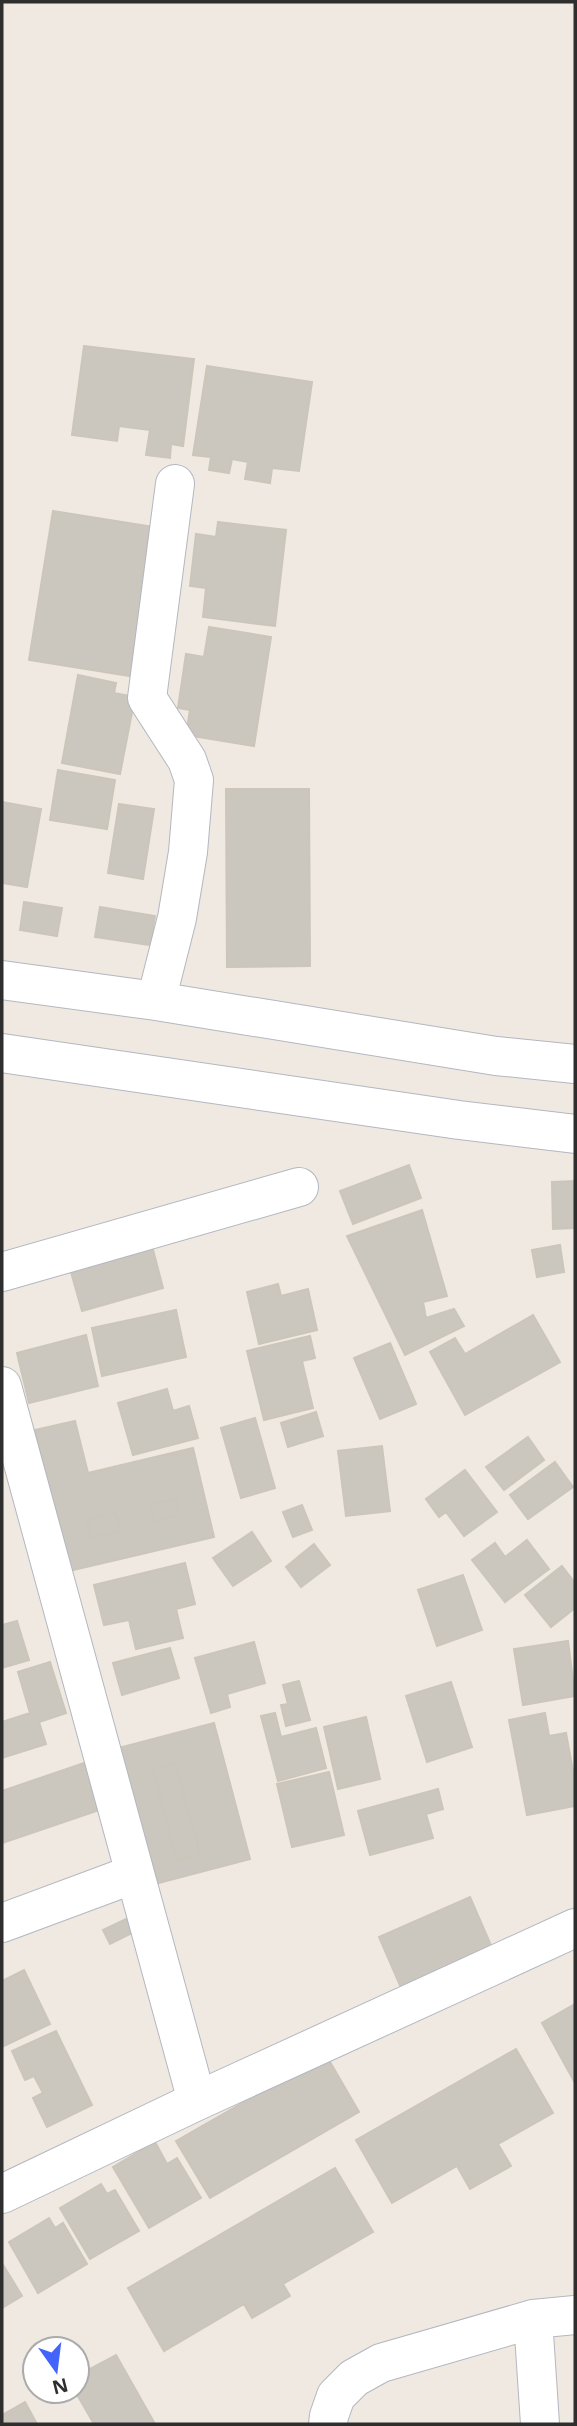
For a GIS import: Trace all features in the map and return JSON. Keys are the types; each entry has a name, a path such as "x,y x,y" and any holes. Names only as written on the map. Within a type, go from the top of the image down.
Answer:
{"street":[{"path":"156,1001 177,918 188,852 194,780 187,760 147,698 175,484"},
{"path":"2,980 156,1001 496,1056 575,1064"},
{"path":"2,1054 459,1120 575,1134"},
{"path":"2,1272 299,1187"},
{"path":"2,1386 197,2101"},
{"path":"2,1923 134,1874"},
{"path":"2,2194 197,2101 575,1928"},
{"path":"328,2424 336,2396 354,2378 381,2363 533,2319 575,2315"},
{"path":"533,2319 540,2424"}],"building":[{"path":"84,346 194,359 183,446 171,444 170,458 146,455 150,430 119,426 117,441 72,435"},
{"path":"207,366 312,382 299,471 272,468 270,483 245,479 248,462 232,459 229,473 209,470 211,457 193,455"},
{"path":"53,511 154,527 130,676 29,660"},
{"path":"218,522 286,530 275,626 203,617 206,588 190,586 196,534 216,537"},
{"path":"209,627 271,637 254,746 186,735 190,710 178,708 186,654 204,657"},
{"path":"78,675 116,683 114,693 135,697 120,774 62,763"},
{"path":"58,770 115,780 107,829 50,820"},
{"path":"226,789 309,789 310,966 227,967"},
{"path":"2,802 41,809 27,887 2,883"},
{"path":"119,804 154,809 143,879 108,873"},
{"path":"24,902 62,908 57,936 20,930"},
{"path":"100,907 155,916 150,945 95,937"},
{"path":"409,1165 421,1198 353,1224 340,1191"},
{"path":"575,1181 575,1228 553,1229 552,1182"},
{"path":"422,1210 447,1296 423,1302 426,1318 454,1309 464,1326 405,1355 347,1236"},
{"path":"151,1242 163,1288 82,1311 69,1265"},
{"path":"560,1245 564,1272 537,1277 532,1250"},
{"path":"278,1284 281,1296 308,1289 317,1330 259,1344 247,1292"},
{"path":"176,1310 186,1357 102,1376 92,1328"},
{"path":"533,1315 560,1362 465,1415 430,1352 455,1338 465,1354"},
{"path":"86,1335 98,1386 29,1403 17,1353"},
{"path":"310,1336 315,1358 302,1361 313,1408 264,1420 247,1351"},
{"path":"390,1343 416,1404 380,1419 354,1358"},
{"path":"167,1389 173,1411 189,1406 198,1438 133,1455 118,1403"},
{"path":"316,1412 323,1436 288,1447 281,1423"},
{"path":"255,1418 275,1488 241,1498 221,1428"},
{"path":"75,1421 88,1473 193,1448 214,1537 69,1571 35,1430","holes":["176,1498 180,1515 154,1522 150,1505","116,1513 120,1531 91,1538 87,1520"]},
{"path":"528,1437 544,1460 504,1490 486,1467"},
{"path":"382,1446 390,1511 346,1516 338,1451"},
{"path":"555,1462 573,1487 528,1519 510,1495"},
{"path":"465,1470 497,1512 464,1536 446,1512 439,1517 426,1499"},
{"path":"176,1498 180,1515 154,1522 150,1505"},
{"path":"302,1505 312,1530 293,1537 283,1512"},
{"path":"116,1513 120,1531 91,1538 87,1520"},
{"path":"252,1532 271,1561 233,1586 213,1558"},
{"path":"527,1540 549,1569 505,1602 472,1560 495,1543 505,1557"},
{"path":"314,1544 330,1565 301,1587 286,1567"},
{"path":"185,1563 195,1604 176,1609 183,1638 136,1649 129,1620 104,1625 94,1585"},
{"path":"562,1566 575,1583 575,1608 551,1627 525,1595"},
{"path":"463,1575 482,1630 437,1646 418,1590"},
{"path":"17,1621 29,1660 2,1668 2,1625"},
{"path":"568,1641 575,1696 523,1705 514,1649"},
{"path":"254,1642 265,1683 227,1694 230,1707 211,1713 195,1658"},
{"path":"170,1648 179,1678 122,1695 113,1663"},
{"path":"50,1662 66,1713 39,1722 46,1744 2,1758 2,1722 30,1713 18,1672"},
{"path":"299,1681 310,1720 286,1726 281,1705 288,1704 283,1685"},
{"path":"451,1682 472,1747 427,1762 406,1696"},
{"path":"275,1713 281,1737 316,1728 326,1768 278,1781 261,1716"},
{"path":"545,1713 549,1736 566,1733 575,1782 575,1806 527,1815 509,1720"},
{"path":"366,1717 380,1779 338,1789 324,1727"},
{"path":"214,1723 250,1859 151,1885 115,1749","holes":["176,1764 200,1855 177,1861 153,1769"]},
{"path":"84,1763 99,1810 2,1843 2,1791"},
{"path":"176,1764 200,1855 177,1861 153,1769"},
{"path":"329,1772 344,1835 292,1847 277,1784"},
{"path":"438,1789 443,1809 426,1814 433,1838 370,1855 358,1811"},
{"path":"470,1897 493,1950 402,1990 379,1937"},
{"path":"128,1918 134,1932 110,1944 103,1930"},
{"path":"24,1970 50,2024 2,2047 2,1981"},
{"path":"575,2004 575,2083 542,2023"},
{"path":"56,2031 92,2105 47,2127 33,2098 43,2093 34,2076 25,2080 12,2051"},
{"path":"516,2049 553,2113 498,2144 511,2166 470,2189 457,2166 392,2203 356,2140"},
{"path":"326,2055 359,2112 210,2198 176,2141"},
{"path":"155,2142 167,2164 177,2158 201,2198 149,2228 113,2167"},
{"path":"335,2168 373,2232 283,2284 290,2296 252,2318 244,2304 164,2351 128,2288"},
{"path":"101,2184 107,2194 115,2190 139,2231 90,2259 60,2208"},
{"path":"49,2218 55,2228 63,2223 87,2264 38,2293 9,2242"},
{"path":"2,2263 22,2296 2,2308"},
{"path":"116,2355 155,2424 94,2424 83,2405 91,2405 91,2368"},
{"path":"21,2404 27,2405 37,2424 2,2424 2,2415"}]}
